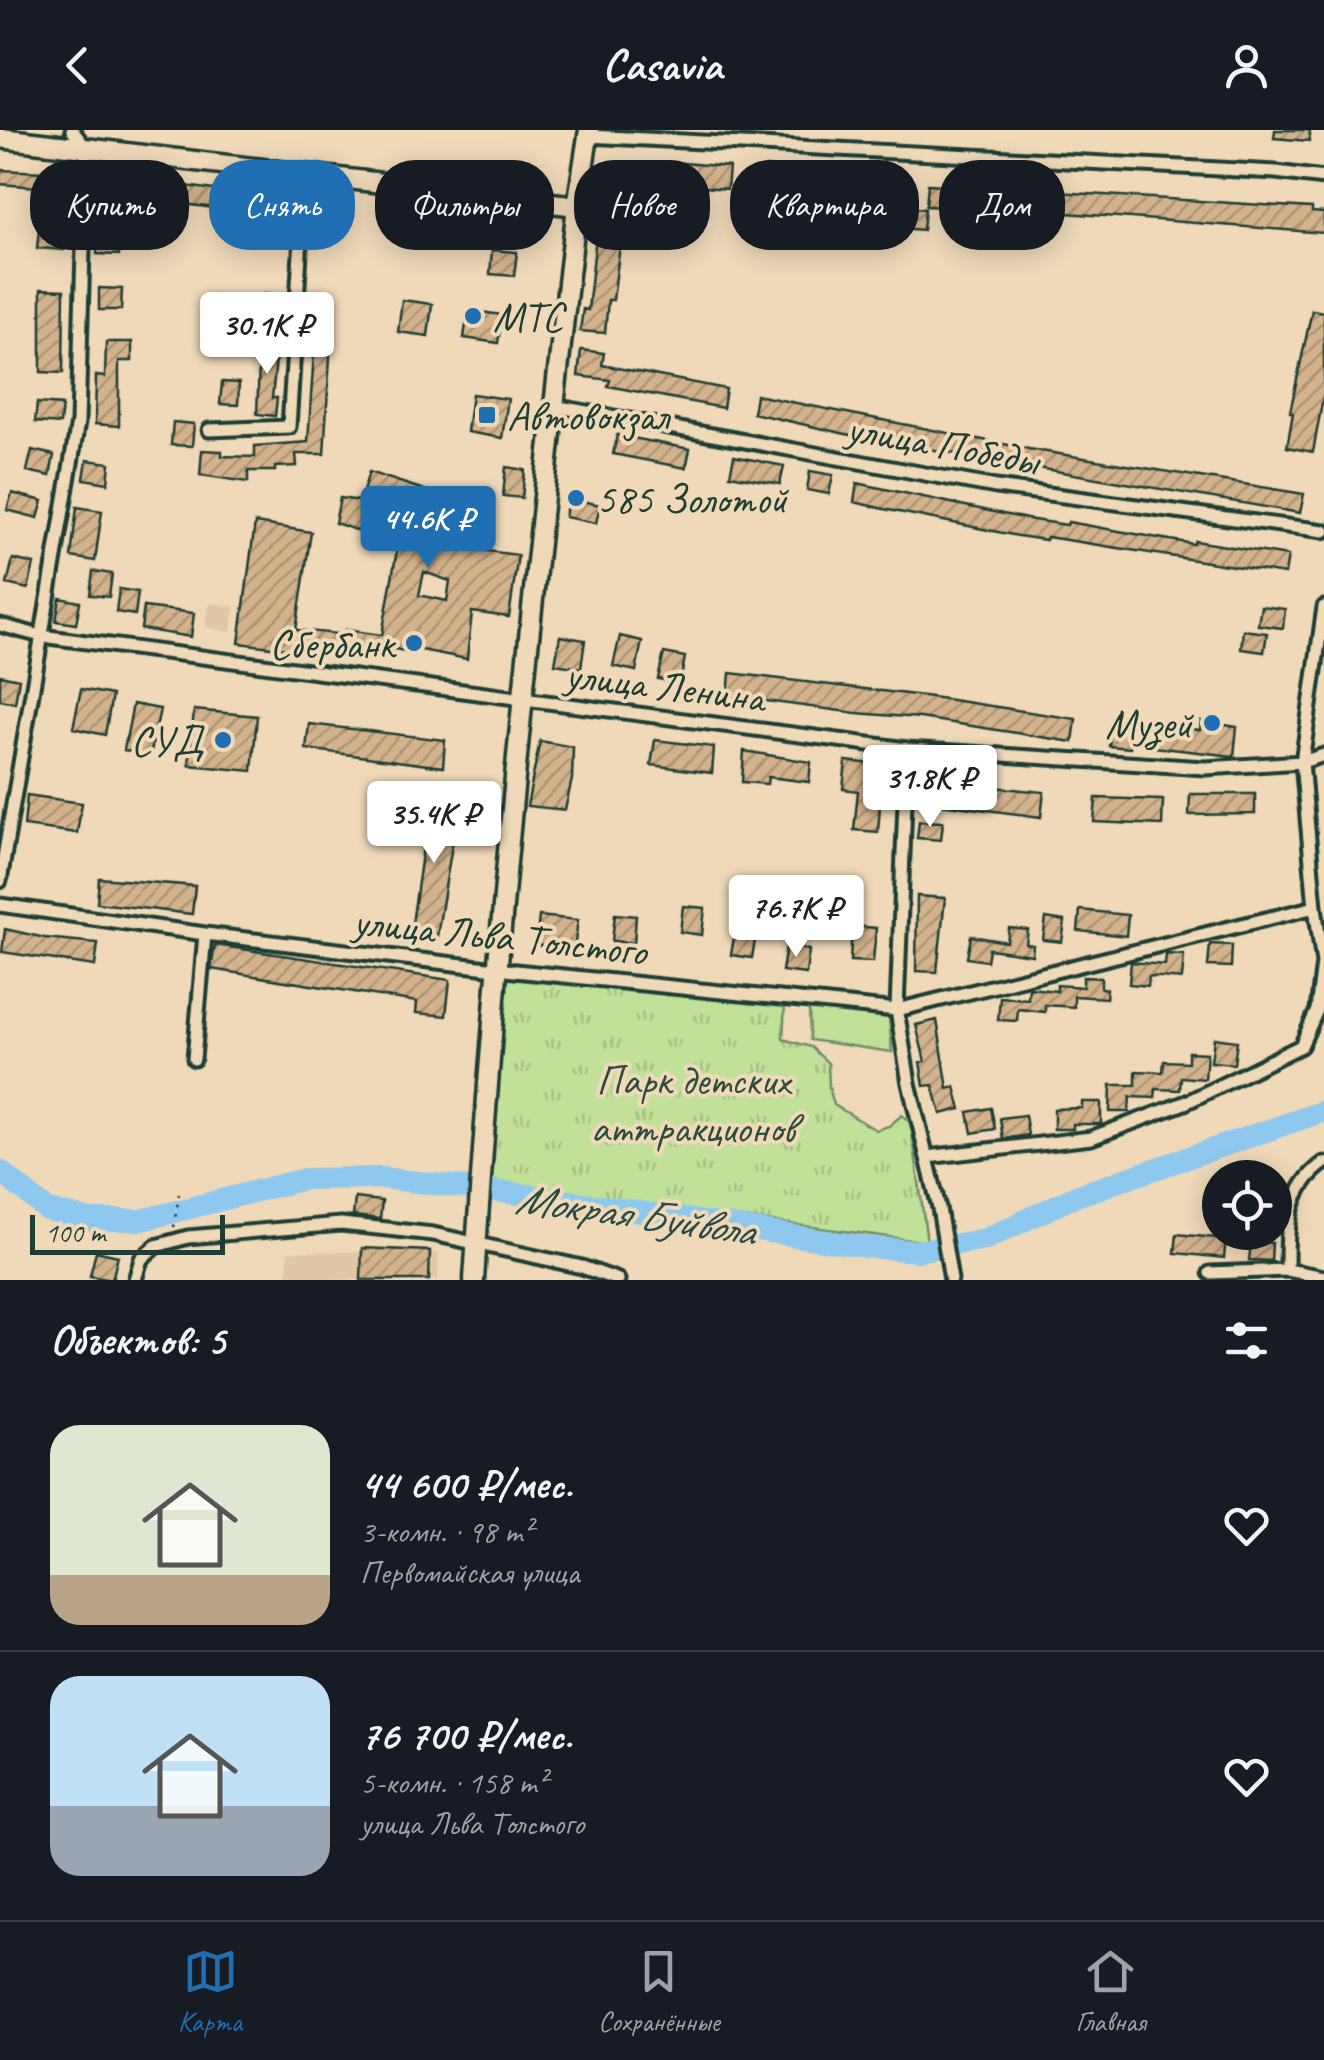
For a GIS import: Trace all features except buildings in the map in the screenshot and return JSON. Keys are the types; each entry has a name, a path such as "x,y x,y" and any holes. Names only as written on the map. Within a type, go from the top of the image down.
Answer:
{"main road":[{"path":"585,160 589,133"},
{"path":"0,138 209,163"},
{"path":"355,180 574,206"},
{"path":"474,1280 496,969 574,239"}],"street":[{"path":"0,881 78,422 86,148 72,130"},
{"path":"589,133 1276,172 1324,178"},
{"path":"209,430 289,427 301,250"},
{"name":"улица Победы","path":"554,406 996,487 1324,532"},
{"path":"927,1157 1090,1138 1187,1102 1301,1046 1316,1010 1324,963 1314,907 1302,762 1324,608"},
{"name":"улица Ленина","path":"0,625 41,636 908,748 1205,768 1302,762 1324,755"},
{"path":"908,748 898,1010 909,1083 939,1208 951,1280"},
{"name":"улица Льва Толстого","path":"0,905 496,969 898,1010 1314,907"},
{"path":"194,1059 205,934"},
{"path":"1288,1270 1287,1226 1297,1189 1324,1164"},
{"path":"135,1280 141,1259 156,1246 188,1237 341,1224 432,1234 582,1268 618,1280"},
{"path":"1210,1273 1288,1270 1324,1277"}],"path":[{"path":"174,1229 179,1194"}],"shaded area":[{"path":"210,603 235,607 231,632 205,627"},
{"path":"288,1251 439,1253 438,1280 287,1280"}],"green space":[{"name":"Парк детских аттракционов","path":"500,974 785,1003 783,1039 811,1047 828,1063 834,1105 876,1130 889,1126 902,1115 911,1123 927,1242 490,1185"},
{"path":"809,1008 889,1018 892,1052 810,1040"}],"waterway":[{"name":"Мокрая Буйвола","path":"0,1171 47,1210 91,1220 142,1220 304,1179 383,1178 537,1196 866,1247 918,1251 986,1239 1076,1196 1324,1111"}],"place":[{"name":"МТС","path":"473,316"},
{"name":"Автовокзал","path":"487,415"},
{"name":"585 Золотой","path":"576,498"},
{"name":"Сбербанк","path":"414,643"},
{"name":"Музей","path":"1212,723"},
{"name":"СУД","path":"223,740"}]}
